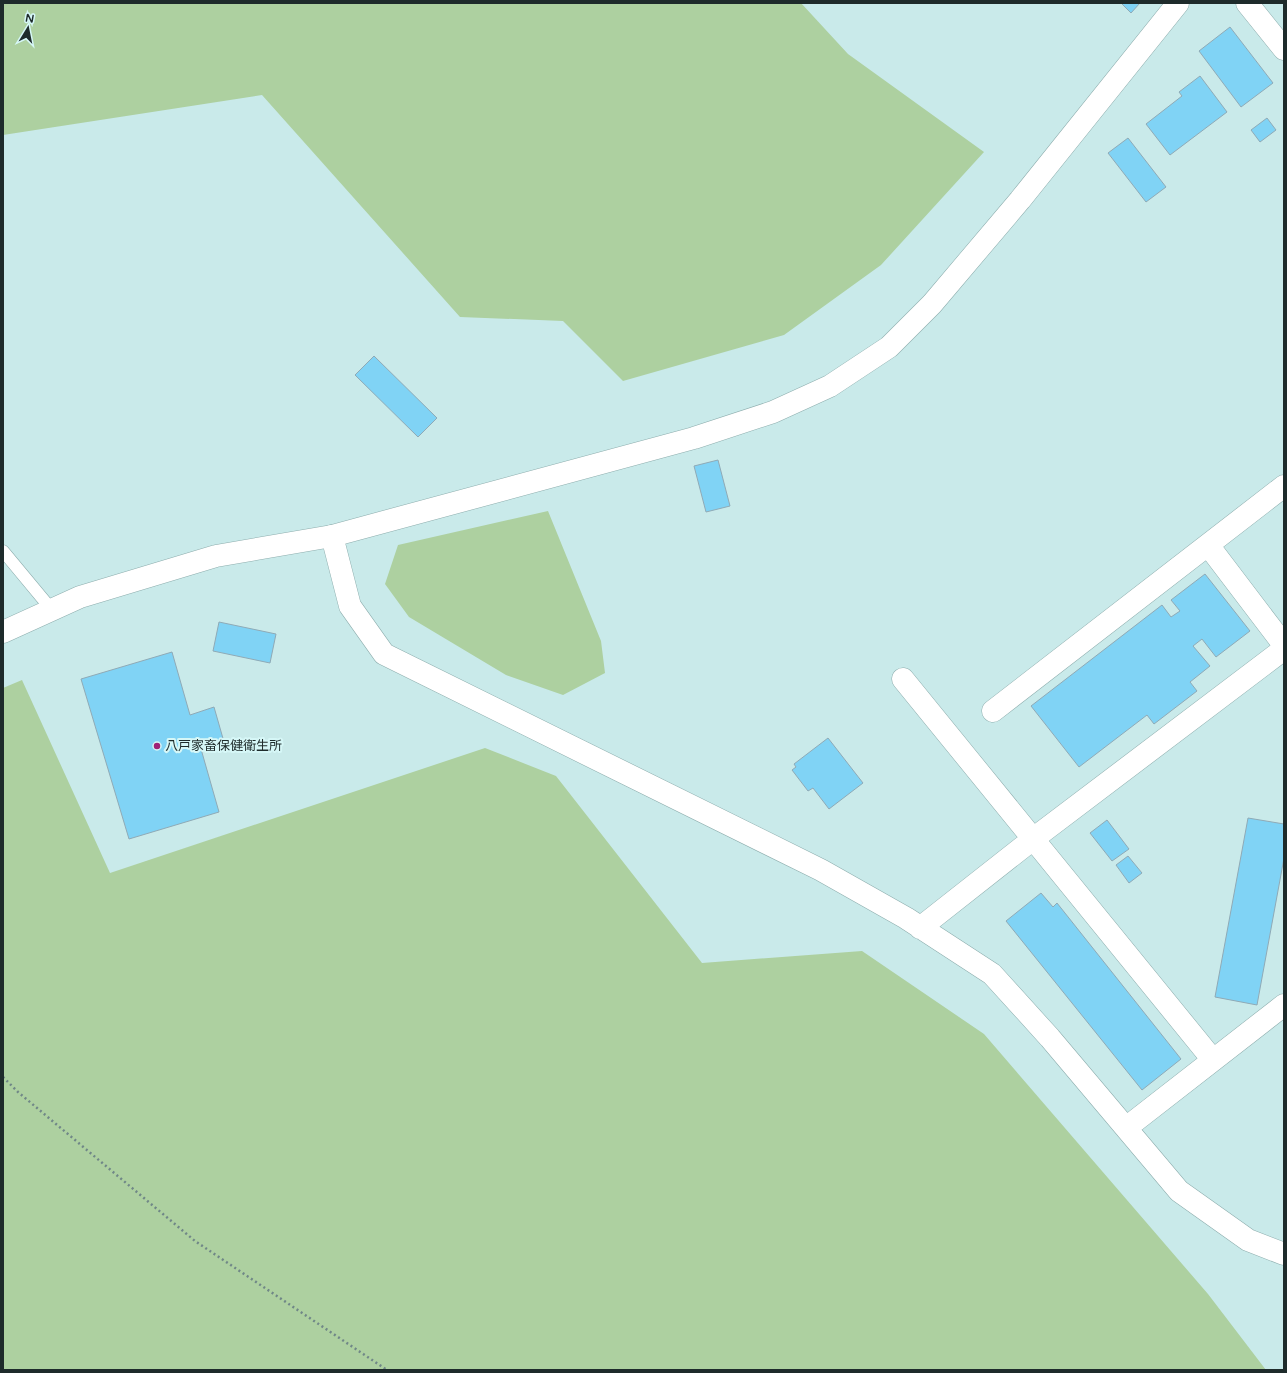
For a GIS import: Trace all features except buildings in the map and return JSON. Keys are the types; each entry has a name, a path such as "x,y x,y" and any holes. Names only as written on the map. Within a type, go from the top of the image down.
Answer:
{"street":[{"path":"3,632 80,598 216,556 332,536 694,438 773,412 830,386 889,346 932,304 1020,200 1178,3"},
{"path":"1247,3 1284,49"},
{"path":"993,711 1284,486"},
{"path":"332,536 350,606 384,654 820,870 920,928 992,974 1050,1038 1179,1191 1248,1240 1284,1254"},
{"path":"1208,545 1284,645"},
{"path":"920,928 1033,839 1284,650"},
{"path":"903,679 1213,1060"},
{"path":"1126,1128 1284,1005"}],"lane":[{"path":"3,551 52,610"}],"path":[{"path":"3,1077 18,1092 195,1241 386,1370"}],"green space":[{"path":"3,3 801,3 848,54 984,152 881,265 784,335 623,381 563,321 460,317 262,95 3,135"},
{"path":"548,511 601,641 605,673 563,695 506,675 409,617 385,584 398,545"},
{"path":"22,680 110,873 485,748 556,776 702,963 862,951 984,1034 1208,1294 1266,1370 3,1370 3,688"}],"place":[{"name":"八戸家畜保健衛生所","path":"157,746"}]}
